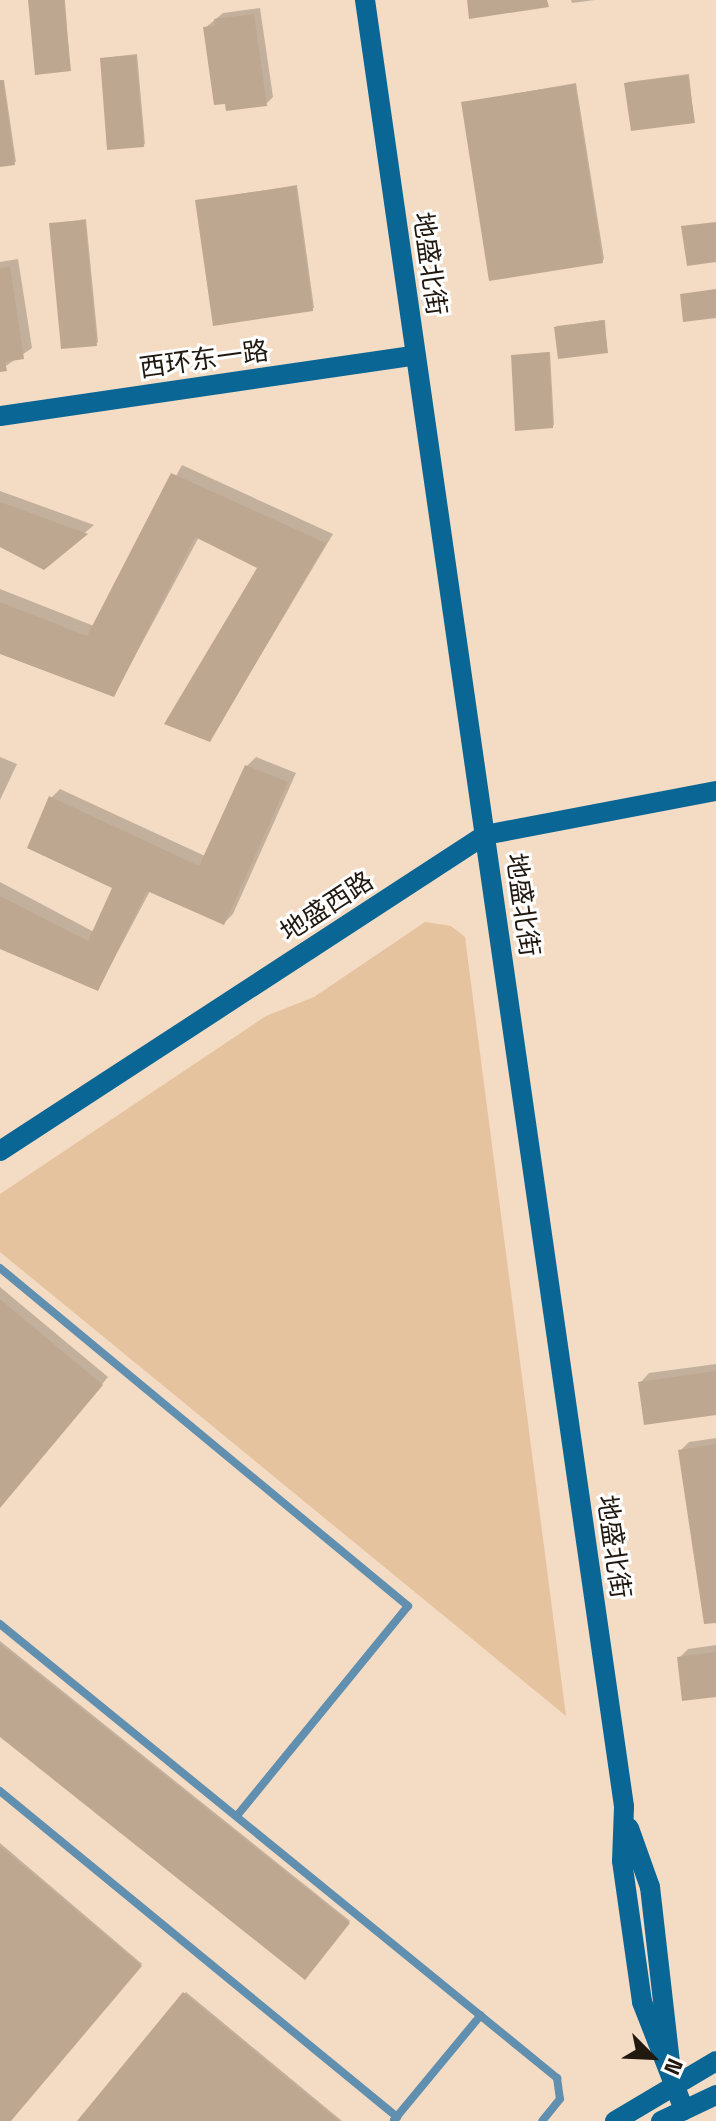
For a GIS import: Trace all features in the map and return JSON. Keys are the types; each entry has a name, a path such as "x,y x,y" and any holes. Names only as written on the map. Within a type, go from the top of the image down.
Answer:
{"street":[{"name":"地盛北街","path":"365,0 625,1819 650,1887 672,2087"},
{"name":"西环东一路","path":"0,416 416,355"},
{"name":"地盛西路","path":"0,1151 485,835 716,791"},
{"path":"615,2121 716,2061"},
{"path":"672,2087 684,2110"},
{"path":"661,2121 716,2095"}],"lane":[{"path":"0,1268 408,1606 237,1816"},
{"path":"0,1624 557,2078 560,2099 542,2121"},
{"path":"0,1791 396,2119 481,2015"}],"shaded area":[{"path":"425,922 451,926 465,937 566,1716 0,1252 0,1194 266,1016 314,997"}],"building":[{"path":"28,0 64,0 71,71 35,75"},
{"path":"467,0 547,0 549,7 469,19"},
{"path":"254,14 267,106 226,111 225,104 214,105 203,27 215,26 214,19"},
{"path":"136,55 144,147 107,150 100,58"},
{"path":"688,75 695,123 631,131 624,83"},
{"path":"3,80 15,165 0,167 0,81"},
{"path":"575,84 603,263 489,281 461,102"},
{"path":"296,186 313,311 213,326 195,200"},
{"path":"85,220 97,346 61,349 49,223"},
{"path":"716,222 716,262 687,266 681,226"},
{"path":"10,267 24,359 5,362 7,371 0,372 0,268"},
{"path":"716,289 716,318 683,322 680,294"},
{"path":"604,320 608,353 558,359 554,327"},
{"path":"549,352 553,428 515,431 511,355"},
{"path":"171,473 326,543 210,742 164,724 257,568 195,537 114,697 0,654 0,602 87,636"},
{"path":"0,502 88,534 44,570 0,547"},
{"path":"245,765 288,782 224,925 147,891 98,991 0,949 0,896 88,941 112,888 27,848 49,796 199,866"},
{"path":"0,1299 103,1385 0,1508"},
{"path":"716,1371 716,1415 644,1425 638,1382"},
{"path":"716,1444 716,1623 704,1624 678,1450"},
{"path":"0,1644 350,1923 305,1980 0,1737"},
{"path":"716,1652 716,1697 682,1701 677,1657"},
{"path":"0,1846 142,1966 11,2121 0,2121"},
{"path":"183,1992 339,2121 77,2121"}]}
